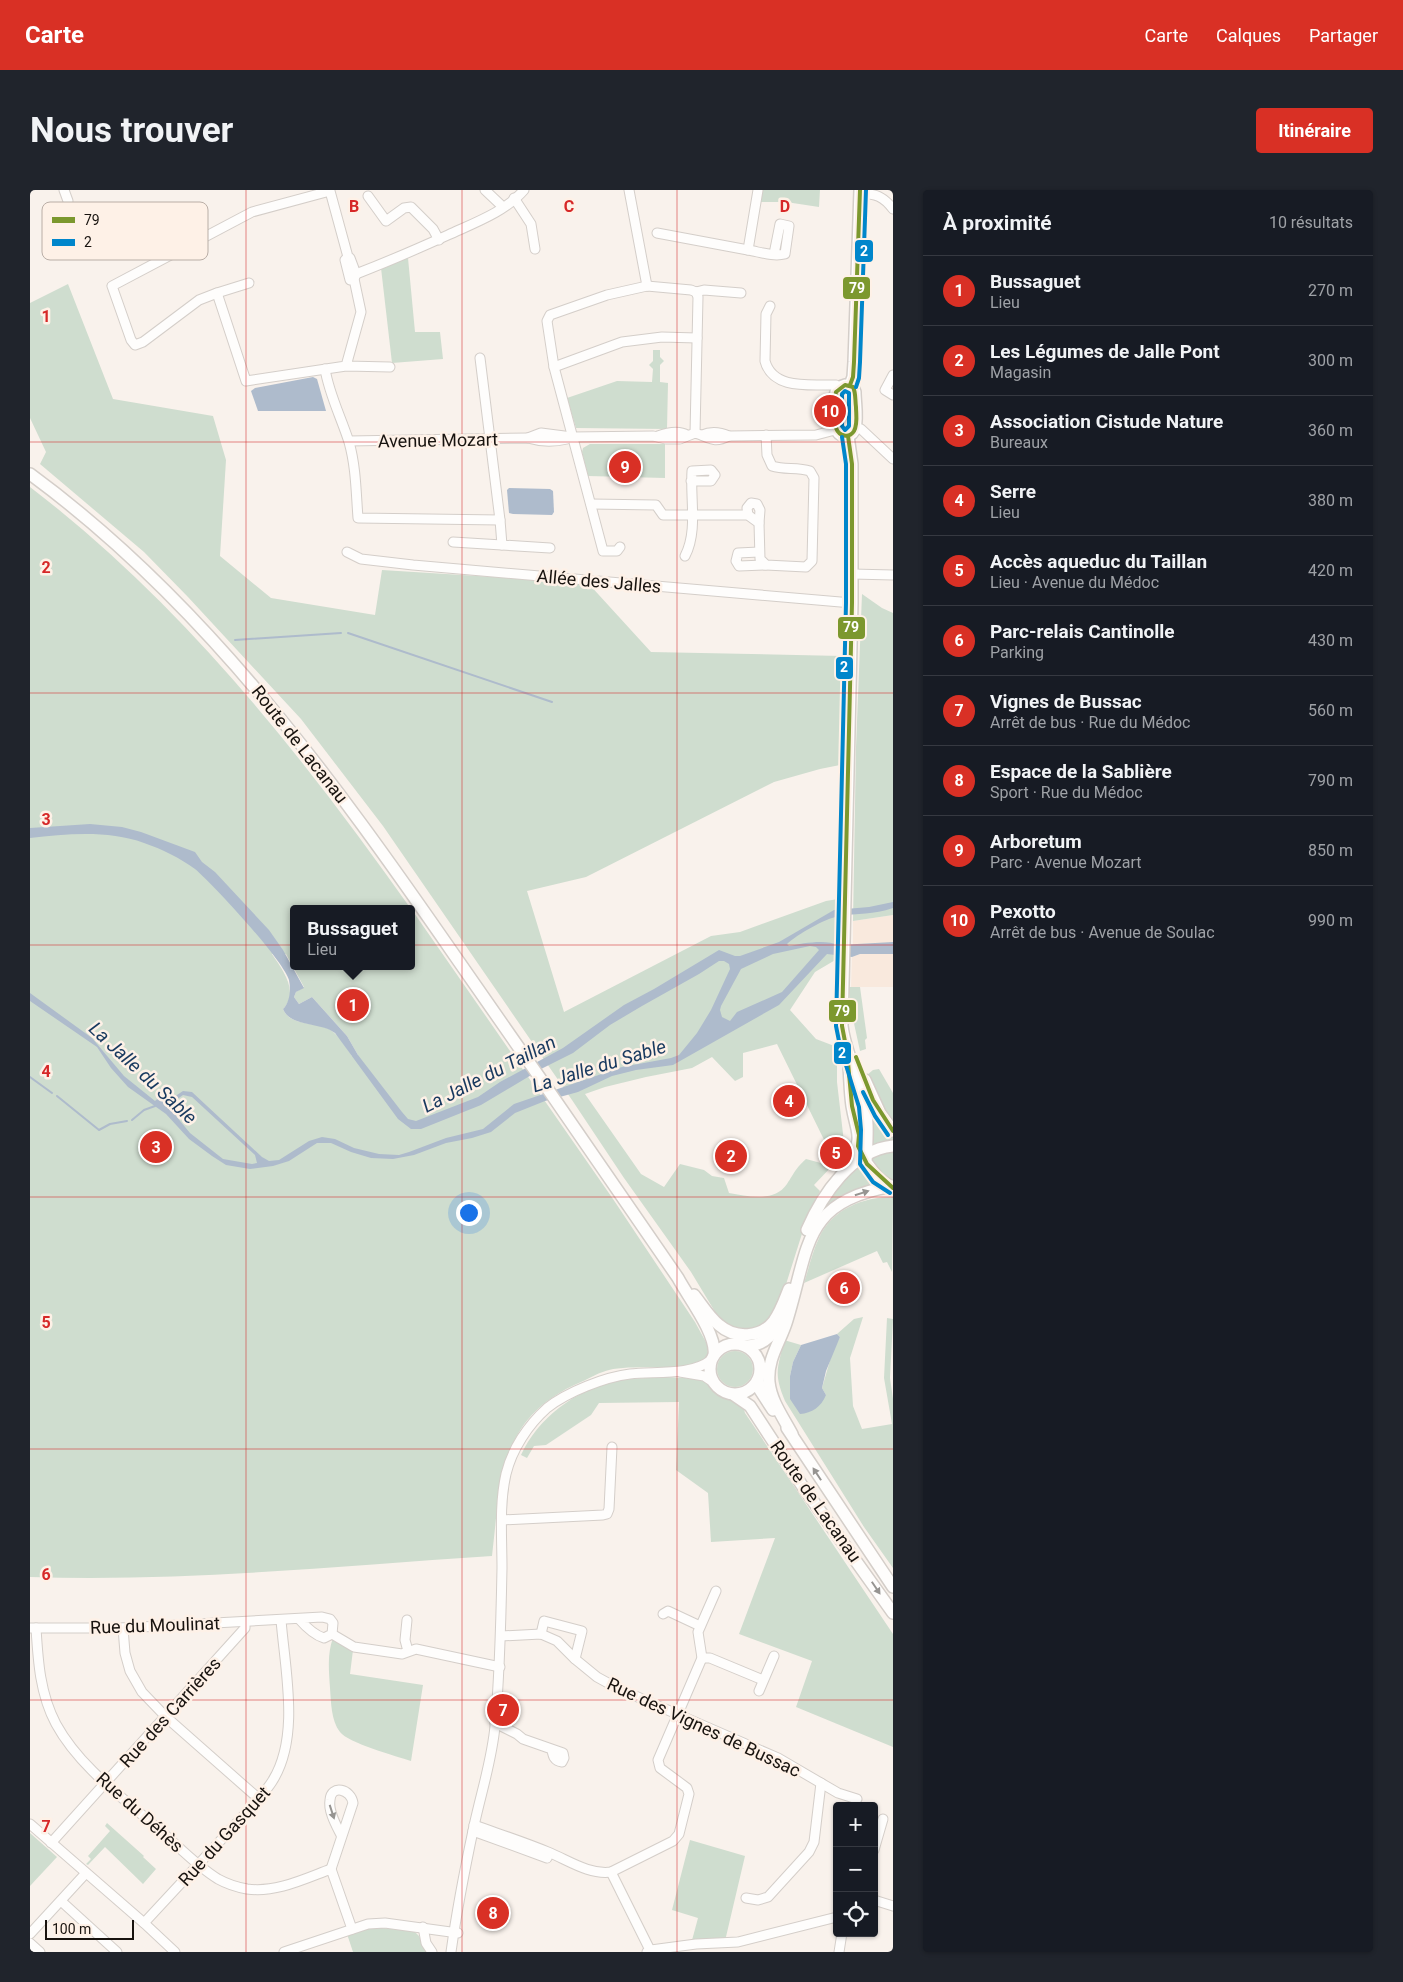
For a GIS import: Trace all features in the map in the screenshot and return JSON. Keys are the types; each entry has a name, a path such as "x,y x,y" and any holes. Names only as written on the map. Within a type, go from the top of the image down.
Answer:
{"main road":[{"path":"852,431 842,436 836,430 835,394 853,378 860,192"},
{"path":"712,1357 726,1345 757,1346 776,1328 783,1315 811,1221 820,1204 839,1179 856,1150 859,1141 852,1106 847,1052 842,1026 852,603 852,431 856,392 844,387"},
{"name":"Route de Lacanau","path":"30,474 81,515 155,581 223,651 272,706 376,842 678,1278"},
{"path":"844,989 849,1033 858,1066 873,1100 893,1130"},
{"path":"847,1052 864,1104 868,1134 867,1164 878,1178 892,1187"},
{"path":"839,1179 859,1159 867,1154 893,1146"},
{"path":"792,1434 774,1401 769,1380 770,1362 789,1315 805,1252 821,1220 836,1206 855,1195 892,1187"},
{"path":"678,1278 719,1325 726,1331 742,1335 755,1334 769,1326 778,1315 790,1287"},
{"path":"678,1278 713,1341 710,1375 713,1382 718,1389 734,1395 748,1391 758,1380 760,1365 765,1353 789,1315"},
{"path":"690,1290 720,1336 734,1344"},
{"path":"746,1346 753,1351 760,1365"},
{"name":"Route de Lacanau","path":"758,1380 763,1395 792,1434 893,1587"},
{"name":"Route de Lacanau","path":"734,1395 750,1406 803,1487 893,1612"}],"street":[{"path":"485,190 503,207"},
{"path":"355,277 439,240 503,207 524,190"},
{"path":"629,190 647,286"},
{"path":"748,250 758,190"},
{"path":"208,235 252,212 330,191 355,277 361,312 346,366"},
{"path":"860,192 884,198 893,209"},
{"path":"368,196 386,221 404,208 411,207 433,228 439,240"},
{"path":"514,198 531,224 535,249"},
{"path":"657,233 774,254"},
{"path":"161,260 112,286 131,340 136,345 143,342 199,300 249,283"},
{"path":"620,547 617,552 603,551 554,367 547,321 550,315 607,294 647,286 696,292 704,290 741,293"},
{"path":"695,434 698,298 696,292"},
{"path":"217,293 246,380 346,366 390,368"},
{"path":"770,306 766,314 766,361 767,368 776,380 792,384 836,385 844,387"},
{"path":"554,367 622,342 662,337 697,338"},
{"path":"480,358 502,545"},
{"path":"321,369 349,441 355,465 358,518 500,520"},
{"path":"893,375 885,390 893,395"},
{"path":"852,431 861,429 893,459"},
{"name":"Avenue Mozart","path":"349,441 528,438 541,433 572,437 658,436 667,433 695,434 707,432 721,432 729,436 816,435 836,430"},
{"path":"759,552 738,553 736,561 739,566 806,567 812,561 814,478 810,471 772,466 767,455 766,435"},
{"path":"685,556 691,545 692,481"},
{"path":"591,504 656,505 663,515 748,515 759,523"},
{"path":"748,515 747,508 751,504 757,504 760,510 760,559 766,565"},
{"path":"453,542 550,548"},
{"name":"Allée des Jalles","path":"347,552 361,559 413,565 852,603"},
{"path":"852,574 893,575"},
{"path":"674,1372 702,1366 712,1357"},
{"path":"451,1952 464,1870 484,1786 496,1724 501,1636 502,1520 504,1487 509,1462 521,1440 536,1419 548,1407 572,1394 612,1378 630,1374 674,1372 700,1375 713,1382"},
{"path":"502,1520 607,1514 609,1509 612,1447"},
{"path":"474,1828 548,1858 549,1853 578,1866 601,1873 611,1872 673,1841 679,1834 690,1794 687,1788 660,1768 658,1760 702,1658 698,1640 700,1626 716,1591"},
{"path":"663,1614 668,1611 700,1626"},
{"name":"Rue du Moulinat","path":"33,1628 123,1628 326,1618 333,1623 332,1634"},
{"path":"299,1619 320,1637 324,1638 332,1634 354,1648 402,1654 416,1649 500,1668"},
{"name":"Rue du Gasquet","path":"144,1923 259,1799 273,1781 282,1762 287,1745 289,1723 281,1620"},
{"path":"407,1620 405,1640 408,1651"},
{"path":"501,1636 541,1634 544,1620 582,1631 575,1659"},
{"name":"Rue des Carrières","path":"51,1843 245,1628 245,1623"},
{"name":"Rue du Déhès","path":"33,1628 39,1669 51,1712 75,1752 198,1864 217,1878 234,1886 248,1889 275,1888 331,1869"},
{"path":"123,1628 125,1653 130,1671 142,1692 166,1717 259,1799"},
{"name":"Rue des Vignes de Bussac","path":"541,1634 557,1640 575,1659 597,1677 617,1688 778,1758 838,1793 857,1799"},
{"path":"759,1691 774,1656"},
{"path":"702,1658 710,1658 763,1680"},
{"path":"496,1724 523,1739 552,1750"},
{"path":"746,1898 758,1900 768,1897 809,1852 814,1842 821,1783"},
{"path":"875,1847 883,1819"},
{"path":"30,1824 175,1952"},
{"path":"341,1835 335,1861 331,1869 352,1929"},
{"path":"611,1872 650,1951 696,1944 738,1942 833,1918"},
{"path":"30,1934 86,1873"},
{"path":"61,1901 117,1952"},
{"path":"878,1901 893,1906"},
{"path":"284,1952 368,1924 385,1923 453,1932"},
{"path":"424,1927 426,1943 432,1952"},
{"path":"453,1932 456,1952"},
{"path":"839,1952 841,1937"},
{"path":"30,1943 40,1952"}],"shaded area":[{"path":"893,915 893,945 853,947 853,921"},
{"path":"860,954 893,954 893,987 851,987 852,957"}],"green space":[{"path":"759,190 820,190 819,207 786,202 756,202"},
{"path":"408,258 415,332 440,332 443,359 392,363 381,268"},
{"path":"68,284 113,399 213,416 226,460 220,556 271,598 375,615 382,570 588,583 651,652 842,656 840,765 774,782 586,877 527,891 564,1012 711,936 740,932 826,901 838,899 837,959 815,972 790,1010 816,1039 837,1047 837,1082 845,1151 836,1158 832,1156 777,1044 743,1053 743,1077 735,1081 712,1057 692,1068 646,1077 585,1094 641,1174 664,1187 680,1164 704,1170 712,1176 724,1178 729,1193 760,1197 768,1196 782,1190 797,1168 806,1159 832,1166 814,1185 820,1191 806,1221 782,1297 767,1323 758,1328 737,1331 720,1320 691,1272 624,1178 383,826 301,719 144,552 40,464 46,452 30,418 30,303"},
{"path":"653,350 660,350 660,357 664,361 660,365 660,382 668,383 667,429 576,428 567,398 617,381 652,382 653,369 649,365 653,361"},
{"path":"590,444 665,444 665,478 588,476 582,452 583,448"},
{"path":"30,487 85,532 138,580 188,630 236,683 327,794 408,905 290,905 290,961 286,954 272,954 288,981 290,988 288,1002 283,1009 287,1015 292,1019 332,1031 352,1056 358,1055 347,1036 312,997 299,1004 294,997 296,992 304,987 295,970 415,970 415,914 613,1199 695,1322 707,1344 708,1355 701,1362 686,1366 623,1368 606,1371 554,1396 534,1413 519,1432 509,1453 502,1476 492,1556 203,1575 88,1578 30,1577"},
{"path":"862,594 893,613 893,915 853,921 856,747"},
{"path":"849,987 860,987 867,1038 865,1040 866,1049 860,1051 850,1005"},
{"path":"856,1067 893,1136 893,1142 870,1148"},
{"path":"879,1069 893,1093 893,1119 888,1119 867,1075 873,1070"},
{"path":"893,1150 893,1181 884,1178 870,1158 874,1155"},
{"path":"860,1162 879,1183 851,1191 815,1220 832,1194"},
{"path":"893,1197 892,1272 887,1262 883,1263 877,1251 804,1283 812,1254 825,1228 832,1219 840,1212 860,1202"},
{"path":"863,1317 850,1358 853,1406 862,1429 892,1424 884,1378 887,1318 893,1319 890,1378 893,1399 893,1568 864,1527 785,1401 778,1377 784,1340 801,1345 793,1362 790,1376 790,1399 826,1395 822,1388 833,1350 840,1337 837,1334 854,1319"},
{"path":"735,1351 742,1352 748,1356 752,1362 752,1376 748,1382 742,1386 735,1387 728,1386 722,1382 718,1376 717,1369 718,1362 722,1356 728,1352"},
{"path":"666,1377 702,1379 720,1396 737,1401 743,1406 745,1413 893,1634 893,1747 796,1707 812,1661 739,1634 775,1538 711,1542 708,1493 676,1470 679,1402 599,1403 591,1415 546,1445 534,1446 527,1458 521,1455 537,1429 548,1418 572,1399 586,1391 616,1381"},
{"path":"333,1638 353,1650 350,1674 423,1685 411,1761 373,1749 352,1740 340,1732 332,1711 329,1675 329,1656"},
{"path":"107,1823 156,1869 143,1884 105,1847 88,1865 86,1864 91,1859 88,1856 110,1831 105,1826"},
{"path":"30,1833 57,1857 30,1886"},
{"path":"690,1840 745,1856 725,1941 691,1944 698,1918 672,1910"},
{"path":"371,1927 414,1931 428,1952 353,1952 347,1934"}],"water":[{"path":"313,377 317,379 326,411 258,411 251,391 255,388"},
{"path":"509,488 550,489 553,491 554,512 552,515 509,513 507,490"},
{"path":"90,824 122,827 141,832 195,852 202,862 215,872 269,930 283,950 290,963 290,970 294,970 304,988 296,992 294,997 299,1004 312,997 347,1036 358,1055 402,1112 408,1119 416,1121 478,1097 500,1082 563,1048 624,1005 719,950 740,956 779,942 834,910 869,907 893,902 893,908 886,910 839,916 826,920 787,944 789,946 814,942 827,942 839,945 893,942 893,954 860,954 852,957 827,954 779,1005 673,1065 636,1070 612,1076 578,1092 545,1101 515,1113 491,1132 446,1143 414,1155 393,1159 371,1158 331,1143 317,1143 289,1161 273,1166 250,1169 226,1165 189,1139 166,1114 128,1087 111,1068 97,1047 30,1001 30,993 92,1038 124,1076 155,1101 164,1093 174,1097 183,1091 192,1092 262,1157 269,1161 279,1160 309,1141 322,1137 335,1139 354,1148 379,1154 399,1155 446,1138 483,1129 514,1104 622,1067 679,1055 697,1033 711,1010 730,969 729,964 719,961 610,1025 573,1053 543,1068 481,1105 421,1129 411,1129 398,1119 335,1033 322,1027 299,1022 287,1015 283,1009 289,999 290,987 284,970 247,923 195,869 151,845 116,836 87,834 30,838 30,828","holes":["810,946 816,947 819,950 782,992 737,1012 730,1021 722,1017 721,1006 741,969 773,954","183,1095 192,1097 255,1155 257,1163 252,1164 223,1159 190,1133 176,1116 172,1103"]},
{"path":"837,1334 840,1337 826,1371 822,1388 826,1395 816,1409 800,1414 790,1399 790,1376 793,1362 801,1345"}],"waterway":[{"path":"235,640 341,633"},
{"path":"348,633 552,702"},
{"path":"30,1077 52,1093"},
{"path":"57,1096 99,1130 110,1124 127,1121"},
{"name":"La Jalle du Sable","path":"132,1120 144,1110 155,1106"}],"transit line":[{"name":"79","path":"850,385 853,377 854,362 860,190"},
{"name":"2","path":"856,387 859,378 860,362 866,190"},
{"name":"79","path":"845,385 854,389 856,416 854,431 847,436 837,431 834,415 836,392 845,385"},
{"name":"2","path":"845,391 849,393 849,426 845,430 842,426 842,394 845,391"},
{"name":"79","path":"848,436 852,464 852,603 842,1026 847,1052 852,1106 859,1135 858,1146 867,1164 893,1188"},
{"name":"2","path":"842,437 846,464 846,603 836,1026 840,1046 859,1107 861,1130 860,1164 873,1182 890,1193"},
{"name":"79","path":"856,1057 873,1100 893,1131"},
{"name":"2","path":"863,1092 875,1116 888,1135"}],"place":[{"name":"Pexotto","path":"830,411"},
{"name":"Arboretum","path":"625,467"},
{"name":"Bussaguet","path":"353,1005"},
{"name":"Serre","path":"789,1101"},
{"name":"Association Cistude Nature","path":"156,1147"},
{"name":"Accès aqueduc du Taillan","path":"836,1153"},
{"name":"Les Légumes de Jalle Pont","path":"731,1156"},
{"name":"Parc-relais Cantinolle","path":"844,1288"},
{"name":"Vignes de Bussac","path":"503,1710"},
{"name":"Espace de la Sablière","path":"493,1913"}],"water label":[{"name":"La Jalle du Taillan","path":"489,1074"}]}
